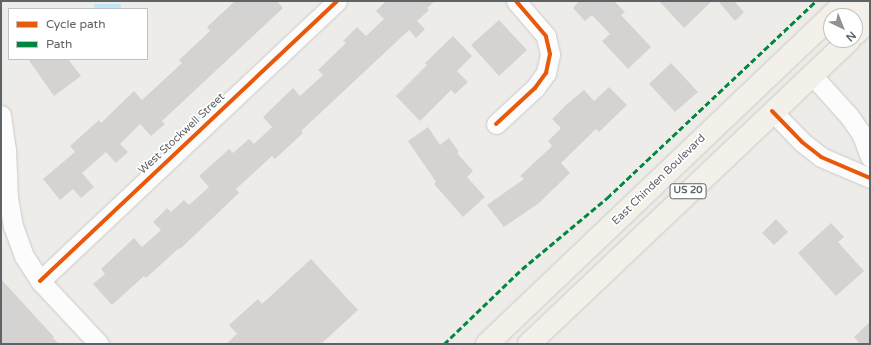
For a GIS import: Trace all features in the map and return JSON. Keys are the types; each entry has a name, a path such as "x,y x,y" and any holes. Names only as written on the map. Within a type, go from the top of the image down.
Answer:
{"main road":[{"name":"East Chinden Boulevard","path":"840,8 847,1"},
{"path":"861,8 868,1"},
{"name":"East Chinden Boulevard","path":"487,344 823,24"},
{"path":"772,111 788,75 823,43"},
{"name":"US 20","path":"528,344 772,111 841,48"}],"street":[{"name":"West Stockwell Street","path":"40,281 337,1"},
{"path":"496,124 535,88 546,73 550,54 546,36 516,1"},
{"path":"812,75 849,116 861,133 870,157"},
{"path":"772,111 802,142 821,157 870,178"},
{"path":"1,115 6,149 8,198 13,226 24,256 40,281 99,344"}],"water":[{"path":"94,4 121,4 121,8 94,8"}],"building":[{"path":"235,1 277,1 283,8 162,121 165,124 151,136 140,124 120,144 128,152 116,163 106,152 82,173 94,187 81,198 73,189 60,200 43,179 75,152 70,146 99,120 101,123 134,91 142,100 182,63 179,60 210,31 207,27"},
{"path":"386,1 435,1 427,8 429,10 417,21 425,29 416,38 409,30 301,131 303,133 275,159 272,156 236,189 239,193 180,249 179,248 146,278 144,276 112,305 93,284 105,274 101,269 134,238 142,247 161,230 153,222 167,208 171,212 184,200 189,205 209,187 199,176 229,149 233,153 249,139 254,144 272,127 263,117 293,88 300,96 323,75 318,70 346,43 343,41 357,27 366,36 384,19 376,11"},
{"path":"579,1 614,1 625,12 621,15 651,47 628,69 602,41 610,34 592,15 585,21 573,8"},
{"path":"659,1 712,1 684,28"},
{"path":"718,1 734,1 744,12 735,21"},
{"path":"499,20 527,50 499,76 471,45"},
{"path":"453,36 472,56 457,71 468,82 455,94 451,90 420,121 396,96 427,65 425,63"},
{"path":"29,60 69,60 81,76 54,96"},
{"path":"671,63 698,92 675,112 649,84"},
{"path":"609,87 627,105 599,132 596,129 561,163 570,173 539,203 504,227 487,205 524,179 520,176 552,146 548,141 561,128 552,119 566,105 584,90 594,101"},
{"path":"428,127 440,145 449,138 459,152 457,153 473,171 467,177 485,197 463,217 434,184 436,182 408,141"},
{"path":"776,219 788,232 774,245 762,233"},
{"path":"831,223 844,237 838,242 864,271 836,296 798,253"},
{"path":"311,259 358,310 321,344 226,344 237,334 229,325 258,299 262,304"},
{"path":"1,279 54,337 53,338 59,344 1,344"},
{"path":"870,322 870,344 860,344 854,337"}],"marked path":[{"path":"444,344 522,269 607,198 816,1"}],"cycle path":[{"path":"40,281 337,1"},
{"path":"496,124 535,88 546,73 550,54 546,36 516,1"},
{"path":"772,111 802,142 821,157 870,178"}]}
